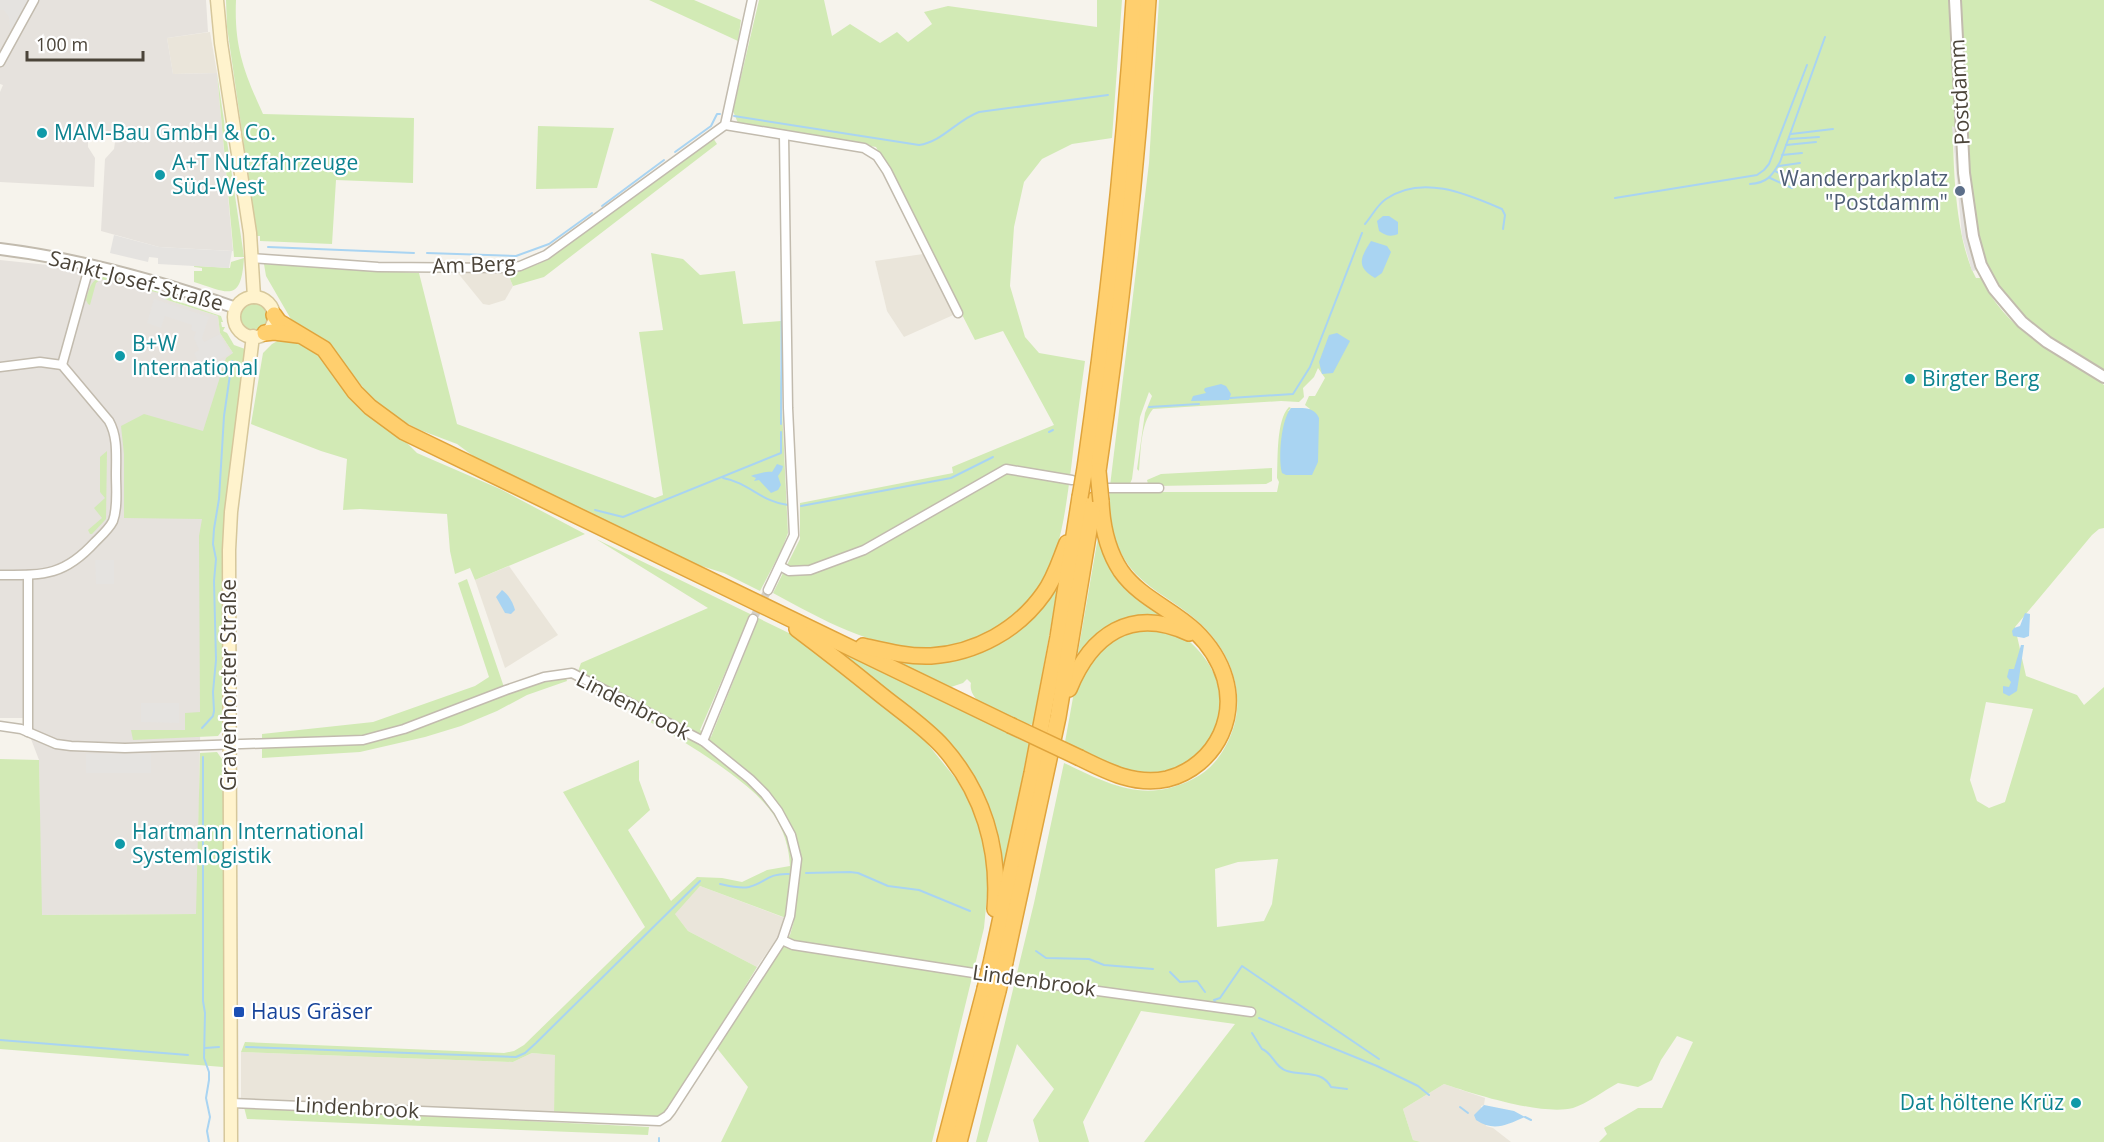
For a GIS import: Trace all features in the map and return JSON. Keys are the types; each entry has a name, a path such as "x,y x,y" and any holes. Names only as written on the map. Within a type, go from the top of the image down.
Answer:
{"highway":[{"path":"959,1142 992,990 1058,717 1079,598 1092,500 1091,469 1124,144 1134,0"},
{"path":"1091,469 1116,350 1138,144 1148,0"},
{"path":"274,315 279,322 324,349 355,392 370,407 404,432 1124,778 1147,781 1170,778 1200,762 1217,743 1229,705 1229,693 1222,668 1195,631 1144,595 1121,571 1111,553 1092,500"},
{"path":"259,335 274,332 304,336"},
{"path":"842,642 907,655 929,656 950,654 995,638 1016,624 1045,592 1092,500"},
{"path":"999,960 1058,637 1092,500"},
{"path":"776,612 918,724 942,746 970,784 990,832 994,854 999,960"},
{"path":"1058,717 1080,665 1093,646 1112,632 1134,624 1161,624 1185,632 1204,644"},
{"path":"945,1142 992,990"}],"main road":[{"path":"217,0 221,43 245,193 255,297"},
{"path":"255,297 265,300 272,309 274,315 272,325 259,335 246,335 237,327 234,315 236,308 244,300 255,297"},
{"name":"Gravenhorster Straße","path":"231,1142 229,550 231,512 259,335"}],"street":[{"path":"0,62 34,0"},
{"path":"752,0 725,125 864,148 877,156 887,171 958,313"},
{"name":"Postdamm","path":"1955,0 1964,173 1973,236 1981,265 1994,289 2022,322 2048,342 2104,377"},
{"name":"Am Berg","path":"252,258 378,267 507,268 520,266 546,255 725,125"},
{"path":"768,590 794,535 788,408 784,135"},
{"name":"Sankt-Josef-Straße","path":"0,249 90,264 153,281 236,308"},
{"path":"62,365 90,264"},
{"path":"0,367 40,363 62,365 109,421 114,429 116,508 113,520 107,529 81,558 66,567 46,574 0,575"},
{"path":"780,566 789,571 810,570 864,550 1006,469 1072,480"},
{"path":"1092,500 1159,488"},
{"path":"27,575 28,732"},
{"path":"703,741 753,619"},
{"name":"Lindenbrook","path":"0,726 28,732 56,744 70,746 126,748 363,740 383,736 506,690 544,678 572,673 703,741 765,794 778,811 791,835 797,859 795,884 789,923 782,940 671,1111 659,1121 231,1103"},
{"name":"Lindenbrook","path":"782,940 793,945 967,972 1251,1012"}],"shaded area":[{"path":"0,0 206,0 208,32 167,38 173,74 217,73 233,251 159,247 101,231 105,159 114,149 115,142 109,132 102,129 90,134 88,140 88,147 95,158 94,187 0,182 0,92 3,85 0,84"},
{"path":"0,0 30,0 14,28 10,28 9,17 4,10 0,10"},
{"path":"210,32 217,73 173,74 167,38"},
{"name":"Wanderparkplatz \"Postdamm\"","path":"1952,126 1957,129 1978,270 1972,271 1962,236"},
{"path":"114,235 159,247 232,251 229,268 158,264 158,258 149,257 148,262 110,253"},
{"path":"930,253 960,312 904,337 887,311 875,261"},
{"path":"0,260 67,267 159,293 167,300 218,316 220,333 233,353 205,463 197,914 41,915 39,760 23,718 0,718"},
{"path":"457,272 507,272 513,286 505,300 489,305 483,304"},
{"path":"154,299 209,317 202,338 204,342 220,334 230,354 218,360 222,368 205,376 194,353 199,350 194,338 196,332 191,330 192,325 165,316 161,328 147,323"},
{"path":"95,560 114,560 114,584 96,584"},
{"path":"509,566 558,635 505,668 475,580"},
{"path":"141,703 179,703 179,723 141,722"},
{"path":"86,754 151,754 151,773 86,773"},
{"path":"700,886 785,918 777,938 757,967 688,931 674,913"},
{"path":"241,1052 513,1062 532,1053 556,1055 554,1113 241,1099"},
{"path":"1444,1084 1485,1098 1484,1105 1481,1106 1486,1126 1493,1128 1511,1142 1421,1142 1413,1140 1403,1109"}],"green space":[{"path":"226,0 236,0 237,32 242,59 250,85 263,114 414,118 413,183 336,180 332,244 260,241 260,236 257,236 227,27"},
{"path":"649,0 694,0 741,20 738,41"},
{"path":"759,0 824,0 832,36 850,24 880,43 897,32 908,42 932,24 924,12 948,6 1097,27 1097,0 1122,0 1112,138 1072,144 1042,159 1024,182 1014,227 1010,286 1025,337 1039,353 1085,361 1061,533 1047,574 1029,601 1005,622 975,638 945,647 916,648 886,644 829,622 773,593 800,539 800,503 953,473 952,467 1054,425 1003,331 975,340 876,147 738,123 733,111"},
{"path":"1159,0 1951,0 1951,47 1957,129 1953,127 1955,183 1960,225 1969,263 1976,278 1981,278 1996,302 2015,324 2048,350 2104,385 2104,528 2092,535 2015,627 2026,676 2077,695 2084,705 2104,687 2104,1142 1599,1142 1607,1134 1604,1128 1638,1108 1662,1108 1693,1042 1677,1036 1661,1060 1652,1080 1638,1087 1618,1083 1573,1108 1560,1110 1526,1107 1444,1084 1403,1109 1413,1140 1421,1142 1144,1142 1235,1024 1141,1011 1083,1122 1089,1142 1039,1142 1033,1120 1054,1089 1017,1044 987,1142 976,1142 1034,903 1064,763 1112,784 1127,788 1158,790 1193,779 1208,769 1224,750 1234,726 1237,694 1234,678 1222,650 1201,625 1150,586 1129,566 1115,540 1110,511 1110,492 1277,492 1279,482 1277,478 1278,440 1285,413 1289,407 1291,408 1288,411 1310,409 1305,405 1309,396 1315,396 1325,378 1318,368 1314,377 1303,388 1304,397 1299,402 1281,401 1153,409 1143,431 1139,471 1137,469 1145,413 1152,396 1149,392 1140,417 1132,479 1129,486 1110,486 1149,163","holes":["1986,702 2033,709 2005,802 1989,808 1977,801 1970,780","1278,859 1272,904 1264,921 1217,927 1215,869 1238,862"]},
{"path":"1960,0 2104,0 2104,371 2065,348 2029,322 2001,291 1985,259 1970,183"},
{"path":"217,73 244,257 234,257"},
{"path":"538,126 614,128 597,188 536,189"},
{"path":"713,138 717,144 544,277 513,286 507,272 536,265 549,259"},
{"path":"651,253 683,259 700,275 735,271 743,324 781,321 780,368 788,533 760,591 724,573 698,565 586,512 476,458 457,444 400,420 369,395 326,341 292,321 266,276 264,264 419,273 457,424 655,498 663,495 639,332 663,330"},
{"path":"244,258 240,282 231,291 194,282 194,271 202,271 202,268 194,267 195,261 199,266 230,268 231,262"},
{"path":"108,275 154,288 174,300 221,316 222,327 225,327 223,331 227,333 234,345 245,349 224,728 218,736 133,740 131,730 185,730 185,713 200,712 199,536 202,519 124,518 124,454 121,426 144,414 203,431 226,358 233,353 220,333 218,316 167,300 159,293 101,279 96,283 90,305 88,304 86,300 92,283"},
{"path":"254,302 260,303 268,311 268,323 260,331 254,332 248,331 240,323 239,317 240,311 248,303"},
{"path":"283,338 297,341 318,353 367,413 400,436 417,453 500,489 585,534 475,580 470,568 455,574 450,551 447,514 343,510 347,459 251,424 263,353"},
{"path":"107,451 106,519 90,534 88,530 102,518 94,508 105,498 100,492 100,457"},
{"path":"1272,468 1272,481 1266,484 1157,486 1148,484 1147,480 1161,474"},
{"path":"1098,537 1103,538 1165,614 1162,620 1150,618 1077,658"},
{"path":"596,539 793,635 909,726 926,742 956,779 977,820 985,846 989,875 984,928 932,1142 721,1142 748,1087 716,1047 790,935 794,921 700,886 675,914 688,931 757,967 673,1105 655,1118 554,1113 555,1055 532,1053 513,1062 241,1052 245,1042 504,1053 514,1051 524,1045 645,927 563,792 639,760 639,780 650,810 628,830 671,901 697,877 742,882 767,870 790,866 787,845 780,826 768,808 747,787 693,748 575,680 581,663 708,608","holes":["749,618 757,622 711,737 700,730"]},
{"path":"467,579 506,693 545,680 566,678 567,681 527,695 461,726 425,737 360,752 262,758 262,734 373,722 475,686 489,677 458,583"},
{"path":"1059,580 1033,725 1005,716 984,705 976,699 971,683 967,679 951,687 869,651 972,652"},
{"path":"1148,629 1179,635 1194,646 1203,656 1215,677 1220,699 1217,720 1209,740 1195,756 1177,768 1155,774 1122,771 1065,742 1074,692 1084,668 1106,640"},
{"path":"810,634 1010,732 1009,734 1029,744 1001,882 969,777"},
{"path":"217,752 224,762 223,1067 0,1049 0,759 39,760 42,915 196,914 200,753"},
{"path":"244,1107 649,1127 648,1135 247,1119"}],"water":[{"path":"1383,216 1389,216 1398,222 1398,234 1388,236 1379,231 1377,221"},
{"path":"1371,241 1387,246 1391,252 1382,273 1375,278 1362,266 1362,257"},
{"path":"1337,333 1350,341 1333,373 1322,374 1319,362 1329,335"},
{"path":"1221,384 1226,386 1231,394 1229,400 1191,401 1193,396 1206,393 1205,388"},
{"path":"1291,408 1314,411 1319,418 1318,462 1312,475 1282,473 1281,439"},
{"path":"777,464 783,466 778,476 781,485 778,490 771,493 759,480 754,481 756,478 751,476 772,472"},
{"path":"502,590 512,601 515,610 511,614 505,613 496,597"},
{"path":"2025,613 2030,614 2029,636 2024,638 2013,636 2012,631 2020,626"},
{"path":"2021,645 2024,645 2017,691 2009,696 2003,693 2003,686 2009,687 2011,682 2007,677 2009,669 2014,669"},
{"path":"1484,1105 1514,1111 1525,1117 1500,1126 1482,1124 1476,1120 1474,1115"}],"waterway":[{"path":"1750,184 1768,178 1780,162 1825,37"},
{"path":"1615,198 1757,175 1769,164 1807,65"},
{"path":"734,116 919,145 935,140 979,112 1108,95"},
{"path":"675,152 711,126 717,114 720,114"},
{"path":"1791,134 1833,129"},
{"path":"1789,139 1819,137"},
{"path":"1786,145 1816,142"},
{"path":"1782,155 1802,153"},
{"path":"602,206 664,160"},
{"path":"1779,166 1800,163"},
{"path":"1775,171 1799,183"},
{"path":"1770,178 1792,188"},
{"path":"1365,224 1386,199 1414,188 1429,187 1459,193 1502,209 1505,215 1503,229"},
{"path":"427,253 516,256 549,244 592,213"},
{"path":"1230,398 1293,394 1310,367 1362,233"},
{"path":"268,247 414,253"},
{"path":"781,424 782,269"},
{"path":"202,728 213,716 214,711 216,559 213,544 219,499 224,416 232,361"},
{"path":"1149,407 1199,404"},
{"path":"1049,432 1053,430"},
{"path":"595,510 623,517 781,453 781,432"},
{"path":"801,506 951,478 993,457"},
{"path":"723,478 741,484 770,500 788,505"},
{"path":"203,757 203,1001 204,1058 209,1072 206,1098 210,1117 207,1131 209,1142"},
{"path":"806,873 858,873 888,886 919,890 970,911"},
{"path":"720,884 749,887 776,875 789,874"},
{"path":"246,1047 516,1057 525,1053 536,1043 700,881"},
{"path":"1036,951 1046,958 1089,959 1104,965 1153,969"},
{"path":"1216,1004 1214,1000 1220,998 1242,966 1379,1059"},
{"path":"1170,972 1180,982 1197,981 1205,992"},
{"path":"1259,1018 1377,1066 1418,1086 1429,1095"},
{"path":"1252,1033 1262,1049 1283,1069 1312,1074 1323,1078 1331,1087 1347,1089"},
{"path":"0,1040 188,1055"},
{"path":"205,1048 219,1047"},
{"path":"1460,1107 1468,1113"},
{"path":"1525,1117 1531,1120"}],"tunnel":[{"path":"753,619 768,590"}],"place":[{"name":"MAM-Bau GmbH & Co.","path":"42,133"},
{"name":"A+T Nutzfahrzeuge Süd-West","path":"160,175"},
{"name":"Wanderparkplatz \"Postdamm\"","path":"1960,191"},
{"name":"B+W International","path":"120,356"},
{"name":"Birgter Berg","path":"1910,379"},
{"name":"Hartmann International Systemlogistik","path":"120,844"},
{"name":"Haus Gräser","path":"239,1012"},
{"name":"Dat höltene Krüz","path":"2076,1103"}]}
